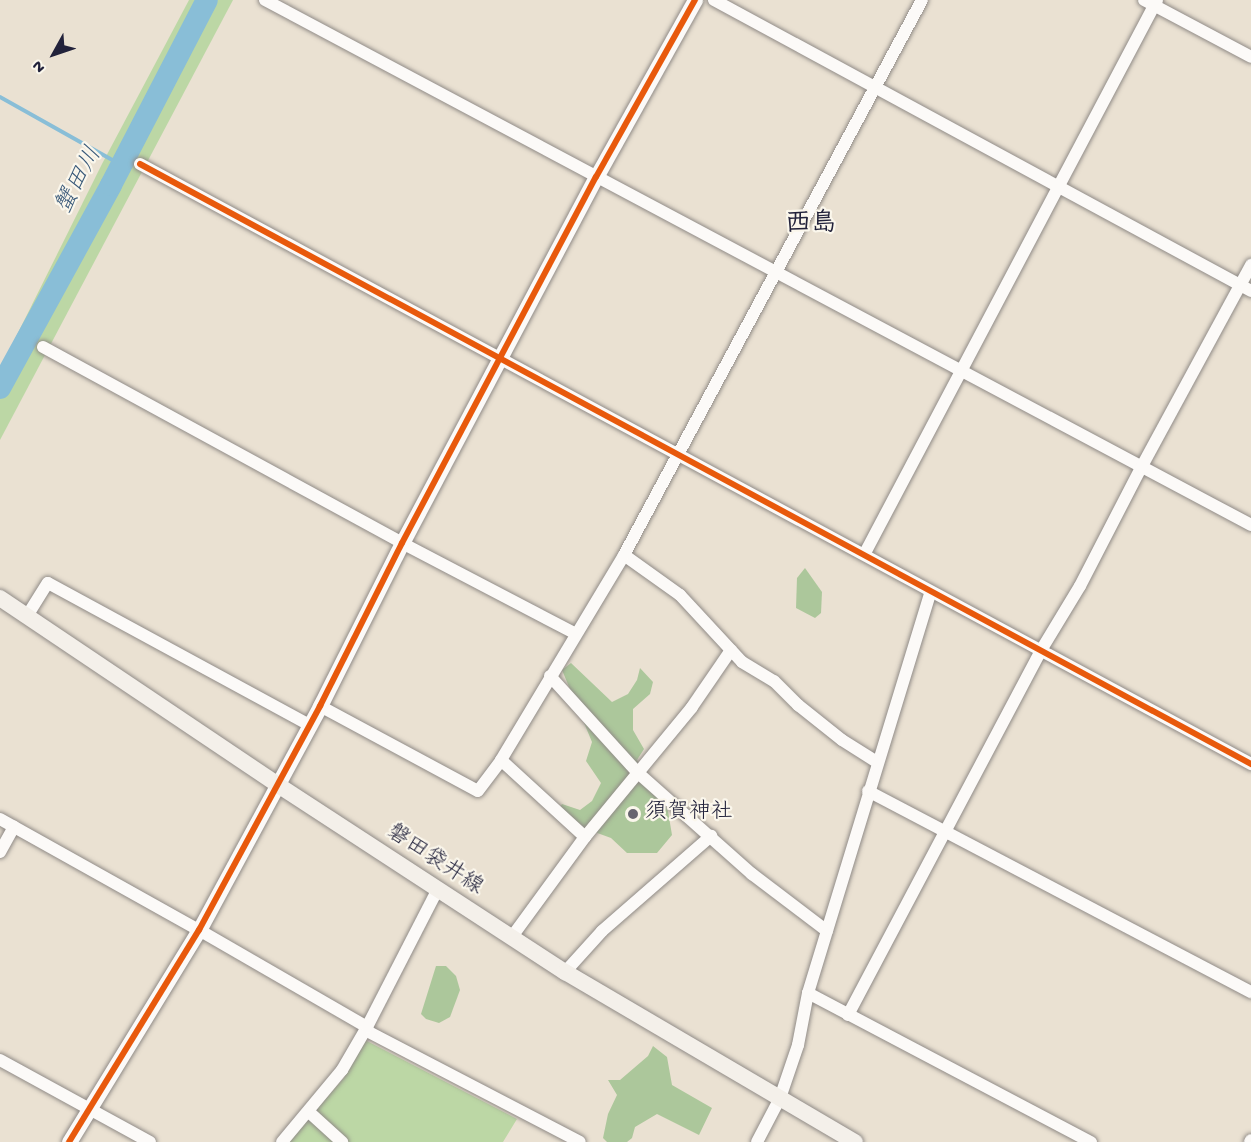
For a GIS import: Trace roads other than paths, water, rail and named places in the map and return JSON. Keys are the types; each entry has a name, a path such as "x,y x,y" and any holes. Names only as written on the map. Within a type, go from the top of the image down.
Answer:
{"main road":[{"name":"磐田袋井線","path":"0,598 437,891 565,972 855,1142"}],"street":[{"path":"266,0 774,273 1251,525"},
{"path":"69,1142 88,1107 200,930 320,706 402,543 596,177 695,0"},
{"path":"714,0 1246,288"},
{"path":"320,706 478,791 501,760 624,555 922,0"},
{"path":"865,553 1060,188 1152,2 1251,57"},
{"path":"140,164 865,553 922,584 930,593 1251,764"},
{"path":"848,1015 1040,652 1080,586 1142,466 1246,288 1251,265"},
{"path":"43,346 402,543 576,634"},
{"path":"624,555 680,595 742,662 774,681 798,705 842,740 877,762"},
{"path":"27,616 48,583 310,724"},
{"path":"757,1142 780,1098 798,1046 808,993 930,593"},
{"path":"511,938 585,837 692,707 731,650"},
{"path":"550,676 637,772 752,874 827,931"},
{"path":"501,760 585,837"},
{"path":"868,791 1251,992"},
{"path":"0,819 200,930 366,1029 580,1142"},
{"path":"0,852 14,827"},
{"path":"565,972 602,931 711,836"},
{"path":"282,1142 342,1070 366,1029 437,891"},
{"path":"808,993 1091,1142"},
{"path":"0,1060 150,1142"},
{"path":"309,1112 342,1142"}],"waterway":[{"name":"蟹田川","path":"0,388 111,185 207,0"},
{"path":"0,97 121,165"}],"place":[{"name":"須賀神社","path":"633,814"}],"district":[{"name":"西島","path":"811,226"}]}
